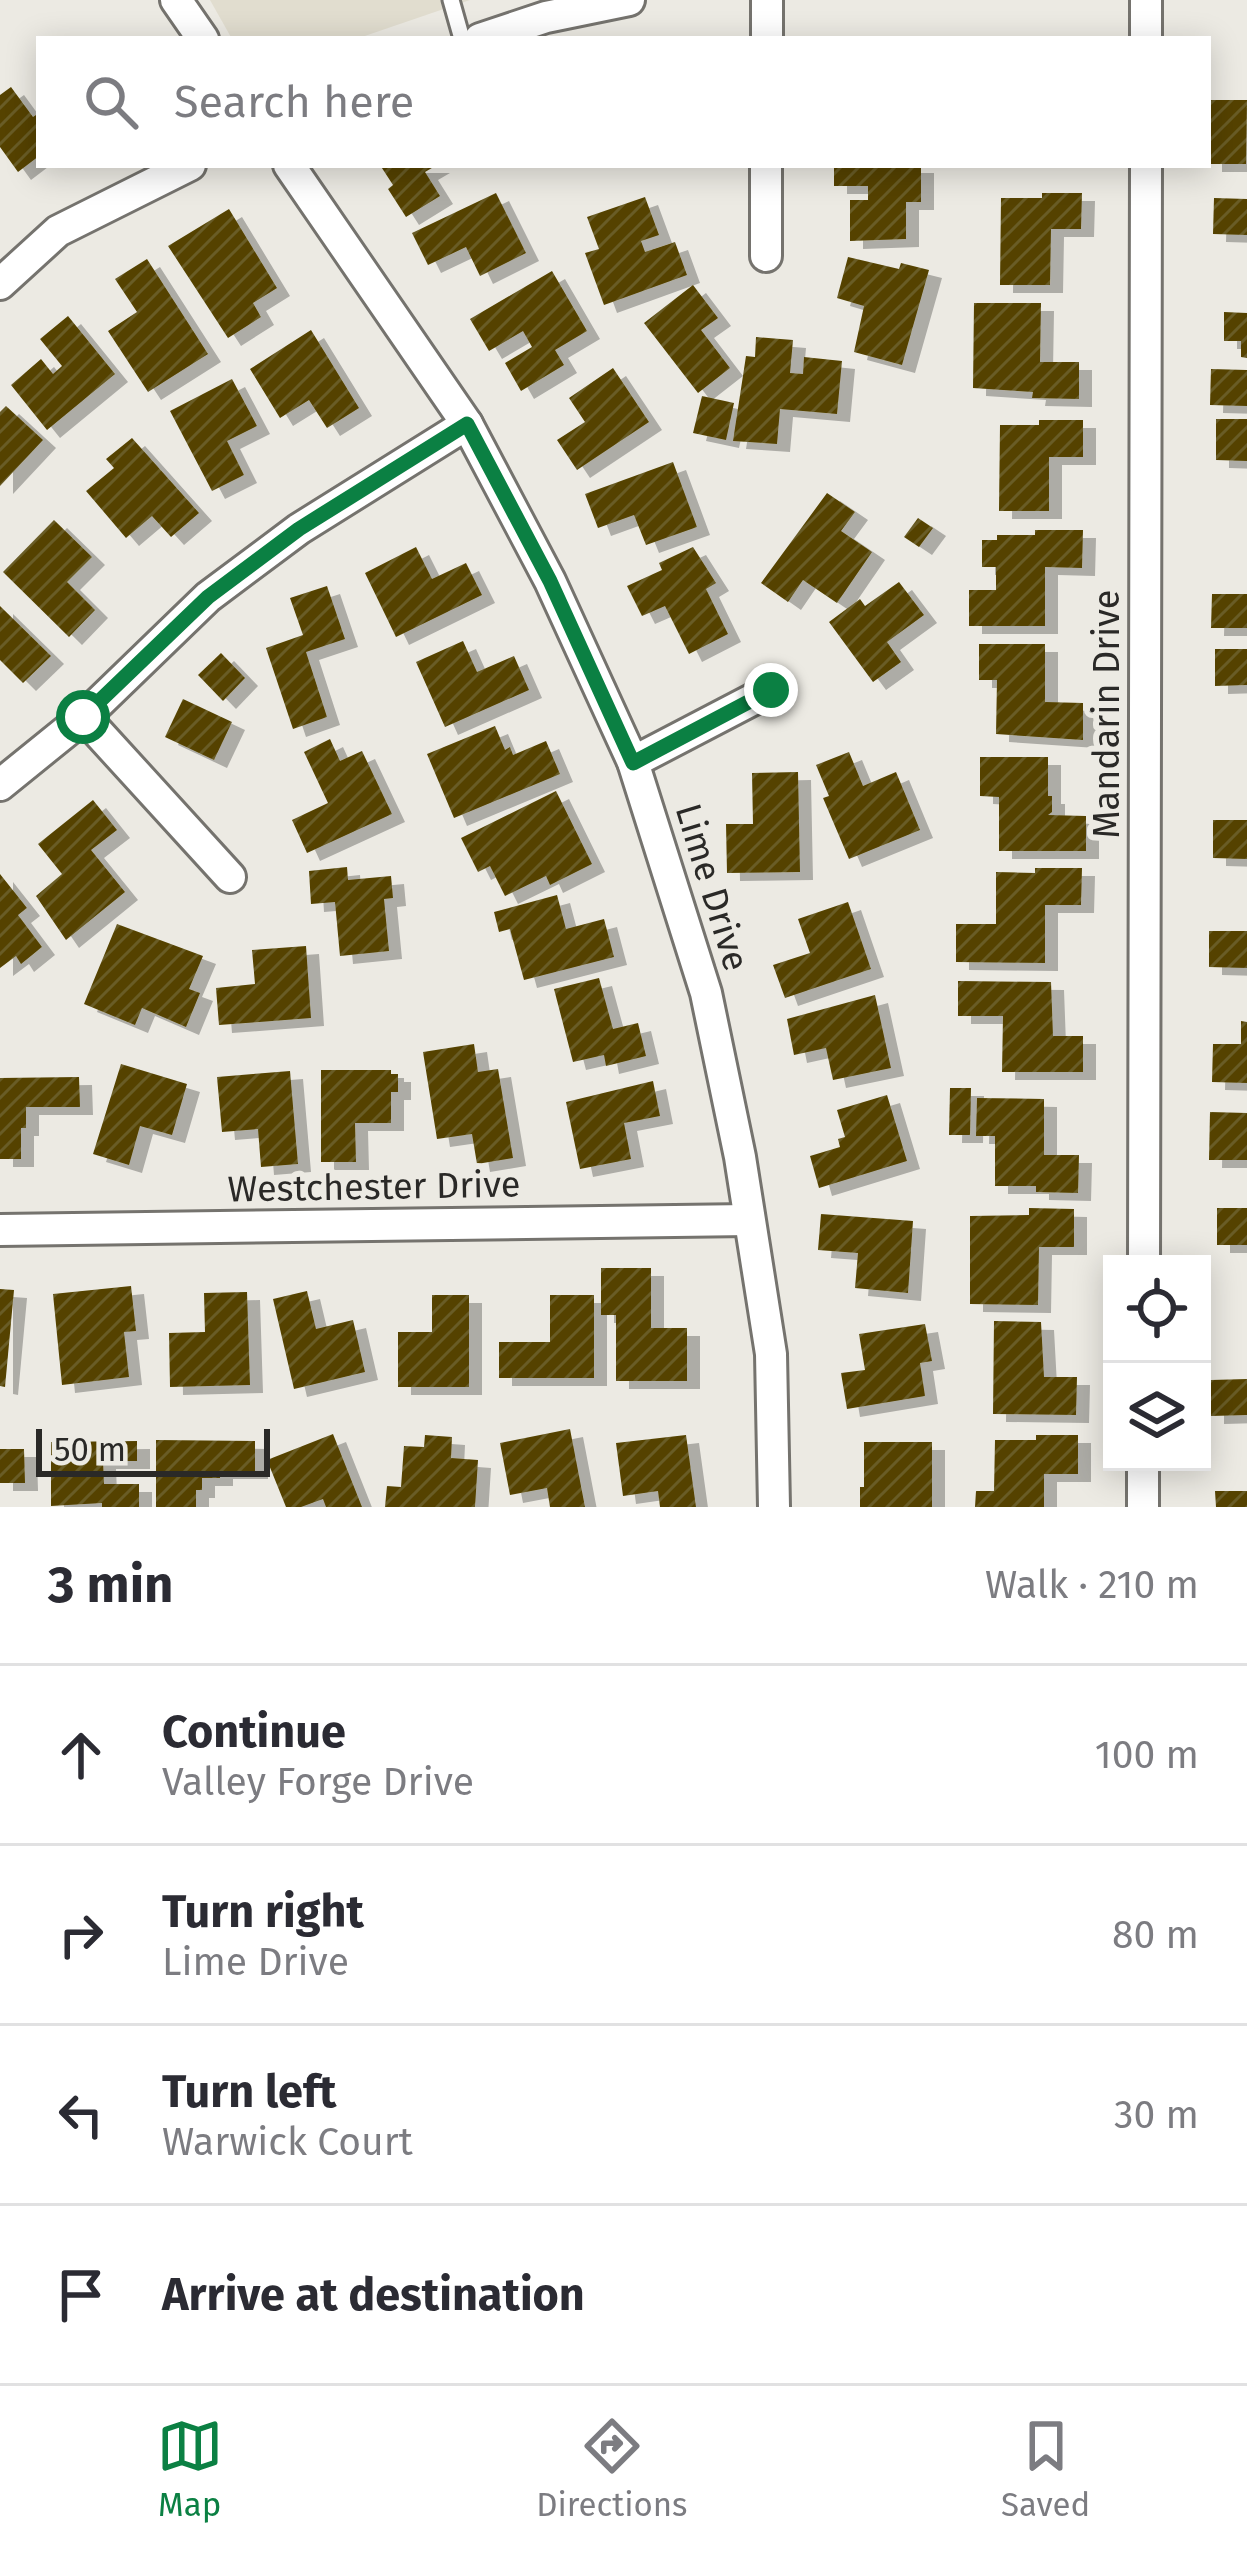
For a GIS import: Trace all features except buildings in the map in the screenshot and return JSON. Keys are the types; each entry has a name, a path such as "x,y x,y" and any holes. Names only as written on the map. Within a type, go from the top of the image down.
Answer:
{"street":[{"path":"176,0 200,36"},
{"path":"488,36 546,16 629,0"},
{"path":"766,36 767,0"},
{"path":"1146,0 1146,36"},
{"path":"0,284 58,231 184,168"},
{"name":"Lime Drive","path":"291,168 467,424 550,581 633,763 706,993 740,1157 771,1354 774,1507"},
{"path":"766,168 766,256"},
{"name":"Mandarin Drive","path":"1144,1255 1146,168"},
{"path":"0,785 83,717 208,597 299,529 467,424"},
{"path":"633,763 771,690"},
{"path":"83,717 230,877"},
{"name":"Westchester Drive","path":"0,1230 749,1220"},
{"path":"1143,1471 1143,1507"}],"lane":[{"path":"451,0 461,36"}],"shaded area":[{"path":"210,0 470,0 365,36 230,36"}],"route":[{"path":"83,717 208,597 299,529 467,424 550,581 633,763 771,690"}]}
